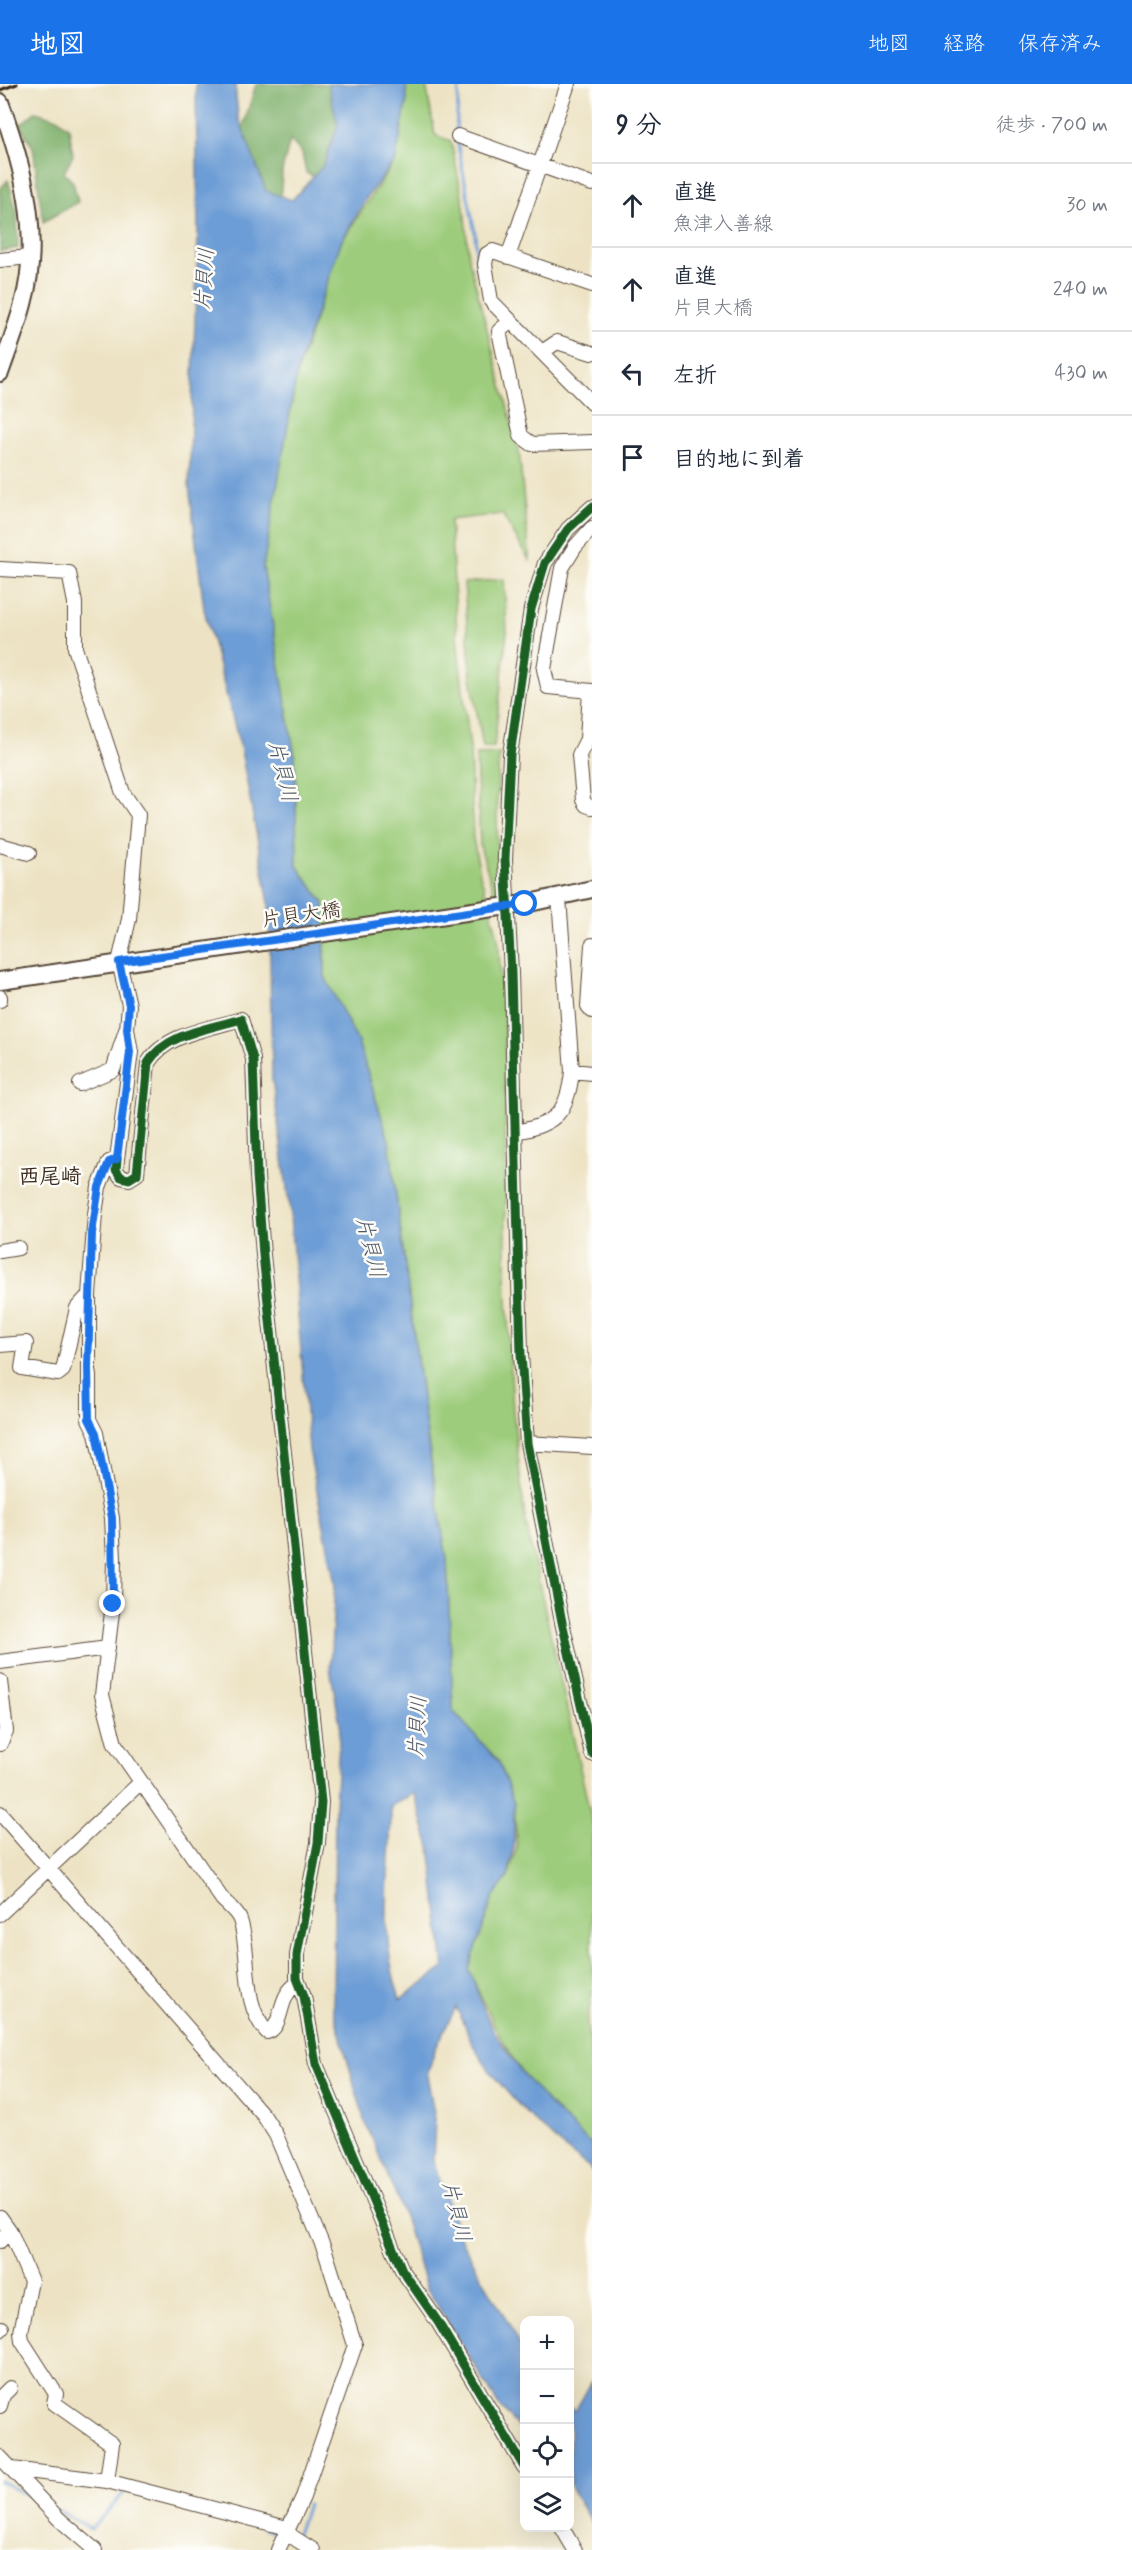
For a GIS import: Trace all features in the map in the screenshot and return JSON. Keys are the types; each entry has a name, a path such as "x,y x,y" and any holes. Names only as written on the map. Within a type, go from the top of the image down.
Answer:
{"main road":[{"path":"0,102 17,148 26,186 29,257 24,301 0,373"},
{"name":"片貝大橋","path":"0,981 525,904 592,890"}],"street":[{"path":"508,257 568,84"},
{"path":"458,136 592,184"},
{"path":"592,285 493,251 487,254 485,264 491,301 592,403"},
{"path":"0,260 29,257"},
{"path":"511,321 499,331 521,436 532,444 592,442"},
{"path":"542,352 557,342 592,353"},
{"path":"592,507 568,529 545,563 531,609 510,755 505,859 520,1354 527,1443 562,1622 592,1754"},
{"path":"592,528 575,547 562,568 544,669 548,687 591,691 586,739 579,755 583,800 586,805 592,807"},
{"path":"0,569 69,573 75,603 75,648 123,794 138,815 126,961 129,1005 127,1029 130,1052 116,1170 121,1177 129,1179 137,1174 148,1063 154,1053 169,1042 241,1019 253,1059 262,1244 321,1802 318,1844 297,1955 299,1983 316,2064 402,2270 438,2322 520,2459"},
{"path":"0,845 29,853"},
{"path":"515,1132 539,1128 561,1113 569,1095 572,1071 559,898"},
{"path":"592,945 588,1006 592,1011"},
{"path":"80,1084 113,1070 127,1029"},
{"path":"572,1071 592,1073"},
{"path":"117,1159 109,1162 99,1187 92,1233 89,1295 89,1419 96,1433 112,1528 113,1604 102,1695 115,1744 222,1899 240,1919 250,1991 261,2026 267,2032 276,2026 290,1988 299,1983"},
{"path":"0,1251 18,1248"},
{"path":"0,1345 26,1343 22,1368 58,1374 63,1370 77,1308 89,1295"},
{"path":"527,1443 592,1447"},
{"path":"0,1662 108,1648"},
{"path":"0,1680 6,1731 0,1744"},
{"path":"0,1914 141,1782"},
{"path":"0,1813 264,2116 276,2135 325,2251 355,2345 303,2497 278,2550"},
{"path":"0,2217 5,2236 31,2281 21,2332 22,2341 56,2394 54,2403 112,2444 107,2481"},
{"path":"0,2406 3,2395 10,2388"},
{"path":"0,2457 59,2519 95,2550"},
{"path":"12,2469 107,2481 287,2528 291,2536 314,2550"},
{"path":"564,2532 575,2550"}],"green space":[{"path":"256,84 344,84 359,125 326,181 306,173 302,153 290,140 282,171 280,209 250,187 239,140"},
{"path":"405,84 426,84 435,135 451,141 464,206 469,260 519,451 530,561 502,514 450,520 458,648 470,748 473,838 480,874 498,937 505,1038 506,1282 513,1411 525,1519 592,1822 592,1995 587,2021 592,2071 592,2145 552,2110 534,2090 493,2023 469,1969 493,1897 508,1877 517,1847 514,1804 499,1762 453,1711 447,1560 426,1427 389,1141 358,1042 325,977 324,903 297,866 295,757 263,567 297,372 341,242 396,159"},
{"path":"35,112 57,118 69,128 73,155 64,173 73,182 78,202 43,222 33,147 20,125"},
{"path":"8,180 17,212 18,248 0,251 0,189"},
{"path":"504,579 507,632 494,747 483,747 471,677 464,583"},
{"path":"499,754 498,897 495,896 480,846 476,755"}],"water":[{"name":"片貝川","path":"196,84 235,84 238,116 266,191 292,200 323,166 338,125 328,84 406,84 407,100 396,159 367,197 341,242 298,367 263,567 295,757 297,866 324,903 325,977 358,1042 389,1141 428,1444 447,1560 453,1711 499,1762 514,1804 514,1846 508,1877 493,1897 469,1969 489,2022 514,2062 564,2119 592,2145 592,2173 589,2167 541,2127 495,2078 473,2045 456,2007 435,2050 427,2075 435,2119 433,2161 462,2242 520,2344 520,2429 498,2404 426,2287 402,2210 364,2119 333,2009 335,1806 340,1724 330,1668 335,1583 309,1450 289,1203 272,1079 269,903 241,750 204,609 189,485 198,237","holes":["414,1793 430,1847 444,1968 400,1999 393,1974 387,1926 391,1806"]},
{"path":"592,2381 592,2524 574,2494 575,2411"}],"waterway":[{"path":"456,132 459,84"},
{"path":"457,141 475,233 477,270 481,276"},
{"path":"0,2481 31,2497"},
{"path":"58,2510 91,2529 125,2492"},
{"path":"297,2534 307,2504"},
{"path":"264,2529 281,2533"}],"railway":[{"path":"0,90 17,84"}],"cycle path":[{"path":"592,507 568,529 545,563 531,609 510,755 505,859 511,973 521,1354 527,1443 562,1622 592,1754"},
{"path":"117,1159 116,1170 121,1177 129,1179 137,1174 148,1063 156,1053 166,1045 190,1033 241,1019 253,1059 257,1176 263,1255 321,1802 318,1843 297,1955 297,1978 304,1996 316,2064 402,2270 438,2322 520,2460"}],"district":[{"name":"西尾崎","path":"50,1176"}],"route":[{"path":"113,1604 112,1518 99,1459 96,1433 89,1419 88,1367 89,1295 94,1214 99,1187 109,1162 117,1159 130,1052 127,1029 129,1005 119,962 525,904"}]}
